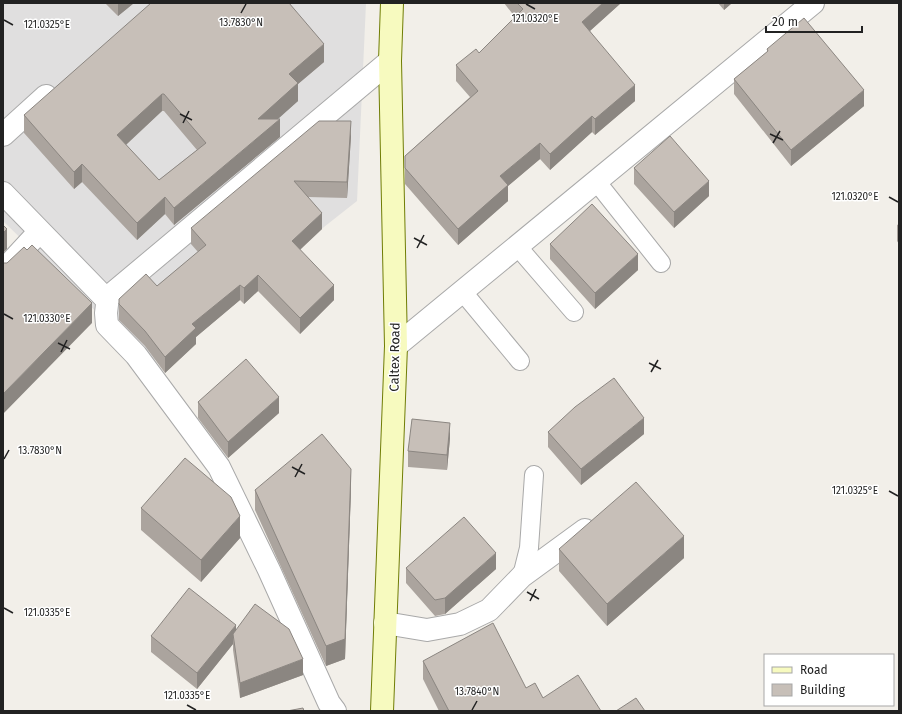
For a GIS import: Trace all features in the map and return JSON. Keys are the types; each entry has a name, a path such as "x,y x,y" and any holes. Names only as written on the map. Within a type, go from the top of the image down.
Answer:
{"street":[{"name":"Caltex Road","path":"382,711 396,346 390,61 392,3"},
{"path":"396,346 813,3"},
{"path":"3,193 106,299 390,61"},
{"path":"3,135 63,82"},
{"path":"3,271 40,231"},
{"path":"108,296 106,313 107,325 136,355 219,466 269,570 329,703 335,711"},
{"path":"385,623 428,630 460,624 488,610 522,576 600,519"}],"lane":[{"path":"596,181 661,263"},
{"path":"516,246 574,312"},
{"path":"462,291 520,361"},
{"path":"522,576 529,548 534,475"}],"shaded area":[{"path":"3,3 366,3 357,201 150,364 3,221"}],"building":[{"path":"151,3 289,3 324,44 289,74 298,83 258,119 280,119 174,208 165,197 137,223 82,164 74,172 24,115","holes":["162,94 164,94 206,143 159,180 117,135"]},
{"path":"517,3 603,3 582,22 635,85 595,119 592,116 550,154 540,143 500,176 508,185 458,229 405,168 405,156 478,91 456,65 476,49 479,53 523,9"},
{"path":"804,18 864,90 791,150 734,79 768,51 767,49"},
{"path":"319,121 351,121 347,182 294,181 322,213 292,241 334,285 300,318 258,275 244,288 240,285 192,324 196,328 165,357 145,331 119,304 119,299 146,274 157,286 206,245 191,228"},
{"path":"670,136 709,181 674,212 634,168"},
{"path":"592,204 638,254 595,293 550,244"},
{"path":"3,225 7,229 3,233"},
{"path":"32,245 92,303 3,394 3,263 7,263 24,247 27,250"},
{"path":"246,359 279,397 228,442 198,402"},
{"path":"614,378 644,418 581,469 548,432 575,407"},
{"path":"412,419 450,423 447,455 408,451"},
{"path":"322,434 351,469 345,639 326,646 255,490"},
{"path":"185,458 231,497 240,516 201,560 141,508"},
{"path":"636,482 684,536 607,604 559,549"},
{"path":"464,517 496,553 445,598 435,600 406,568"},
{"path":"189,588 236,625 197,673 151,636"},
{"path":"255,604 289,629 303,659 240,683 233,634"},
{"path":"493,623 526,688 535,683 543,698 578,675 601,711 449,711 423,661"},
{"path":"636,698 645,711 616,711"},
{"path":"303,708 304,711 287,711"}]}
